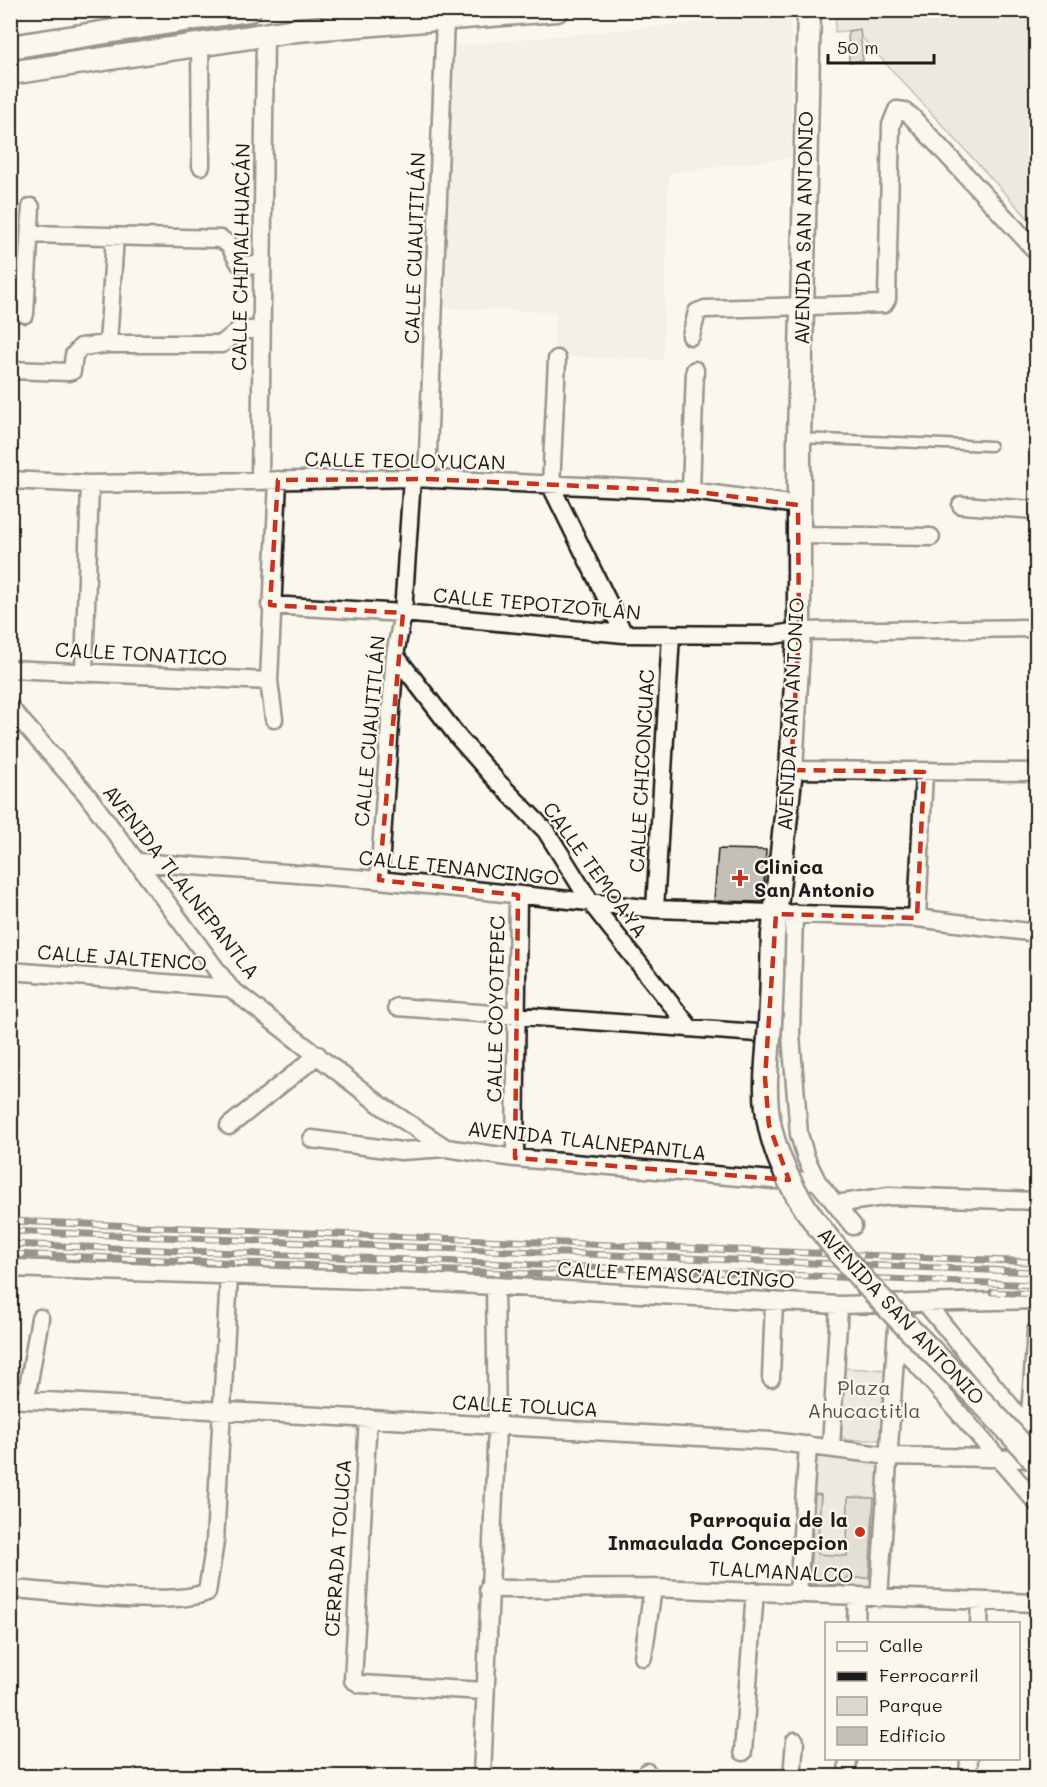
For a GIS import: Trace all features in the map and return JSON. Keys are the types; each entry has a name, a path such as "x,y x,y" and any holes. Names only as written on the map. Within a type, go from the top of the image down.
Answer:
{"main road":[{"path":"10,47 249,10"},
{"path":"10,73 265,34 557,10"},
{"name":"AVENIDA SAN ANTONIO","path":"809,10 799,438 799,631 781,921 765,1078 769,1125 778,1157 809,1216 843,1257 1036,1461"}],"street":[{"name":"CALLE CUAUTITLÁN","path":"379,880 395,655 403,613 420,478 445,18"},
{"name":"CALLE CHIMALHUACÁN","path":"260,480 265,34"},
{"path":"200,44 201,166"},
{"path":"691,336 693,318 697,312 705,309 884,304 887,299 891,125 897,110 911,116 1036,251"},
{"path":"25,314 31,207"},
{"path":"30,234 221,239 229,245 240,264 261,266"},
{"path":"108,344 115,236"},
{"path":"10,370 68,372 74,367 76,350 108,344 222,344 239,330 260,330"},
{"path":"557,358 551,486 624,634"},
{"path":"691,492 695,370"},
{"name":"CALLE TEOLOYUCAN","path":"10,480 90,484 420,478 691,492 798,505"},
{"path":"274,719 268,681 278,480"},
{"path":"84,671 90,484"},
{"path":"961,505 1036,510"},
{"path":"799,535 931,537"},
{"name":"CALLE TEPOTZOTLÁN","path":"270,605 403,613 624,634 774,635 799,631"},
{"path":"799,631 1036,628"},
{"name":"CALLE CHICONCUAC","path":"655,909 671,635"},
{"name":"CALLE TEMOAYA","path":"395,655 458,737 546,831 591,903 690,1028"},
{"name":"CALLE TONATICO","path":"10,669 268,681"},
{"name":"AVENIDA TLALNEPANTLA","path":"10,708 87,795 230,988 318,1054 382,1106 446,1148 515,1158 773,1180 817,1181"},
{"path":"791,770 1036,772"},
{"path":"917,918 924,772"},
{"name":"CALLE TENANCINGO","path":"138,862 379,880 781,921 917,918 1036,933"},
{"name":"CALLE COYOTEPEC","path":"515,1158 518,895"},
{"name":"AVENIDA SAN ANTONIO","path":"781,921 799,1134 806,1158 817,1181 854,1226"},
{"name":"CALLE JALTENCO","path":"10,971 230,988"},
{"path":"397,1007 758,1033"},
{"path":"229,1126 318,1054"},
{"path":"312,1139 401,1151 446,1148"},
{"path":"836,1204 890,1196 1036,1201"},
{"name":"CALLE TEMASCALCINGO","path":"10,1268 422,1282 839,1305 927,1305 1036,1300"},
{"path":"10,1589 151,1598 199,1596 207,1592 215,1542 224,1410 229,1275"},
{"path":"482,1776 497,1425 495,1286"},
{"path":"771,1378 774,1301"},
{"path":"831,1447 839,1305"},
{"path":"879,1598 898,1305"},
{"name":"AVENIDA SAN ANTONIO","path":"927,1305 1033,1433"},
{"path":"18,1399 39,1318"},
{"path":"1033,1433 1036,1331"},
{"name":"AVENIDA SAN ANTONIO","path":"896,1340 1001,1458 1036,1502"},
{"name":"CALLE TOLUCA","path":"18,1399 772,1441 889,1456 1001,1458 1036,1461"},
{"name":"CERRADA TOLUCA","path":"368,1418 353,1680 360,1684 485,1691"},
{"path":"798,1593 808,1445"},
{"name":"TLALMANALCO","path":"489,1588 653,1588 1036,1603"},
{"path":"643,1657 653,1588"},
{"path":"743,1752 756,1591"},
{"path":"856,1622 857,1596"},
{"path":"979,1622 980,1602"},
{"path":"792,1776 795,1742"},
{"path":"847,1776 848,1760"},
{"path":"968,1776 969,1760"}],"lane":[{"path":"799,438 991,446"}],"highlighted area":[{"path":"427,479 691,491 798,505 799,631 791,770 924,772 917,918 776,914 765,1078 769,1125 789,1180 515,1158 518,895 379,880 403,613 270,605 278,480"}],"shaded area":[{"path":"791,13 791,158 669,173 663,360 554,356 555,312 445,308 453,46"}],"green space":[{"path":"836,11 1036,11 1036,227 855,30 835,32"},
{"name":"Plaza Ahucactitla","path":"839,1368 893,1370 888,1440 846,1440 836,1430"},
{"path":"811,1445 886,1459 879,1594 799,1586"}],"building":[{"path":"860,29 863,61 849,62 848,31"},
{"name":"Clinica San Antonio","path":"718,849 766,850 763,902 714,901"},
{"path":"815,1494 821,1495 817,1554 847,1556 848,1497 874,1498 869,1578 846,1578 845,1585 809,1584"}],"railway":[{"path":"10,1221 1036,1262"},
{"path":"10,1231 1036,1272"},
{"path":"10,1244 1036,1285"},
{"path":"10,1254 557,1275"},
{"path":"992,1292 1036,1294"}],"place":[{"name":"Clinica San Antonio","path":"740,878"},
{"name":"Parroquia de la Inmaculada Concepcion","path":"860,1532"}]}
